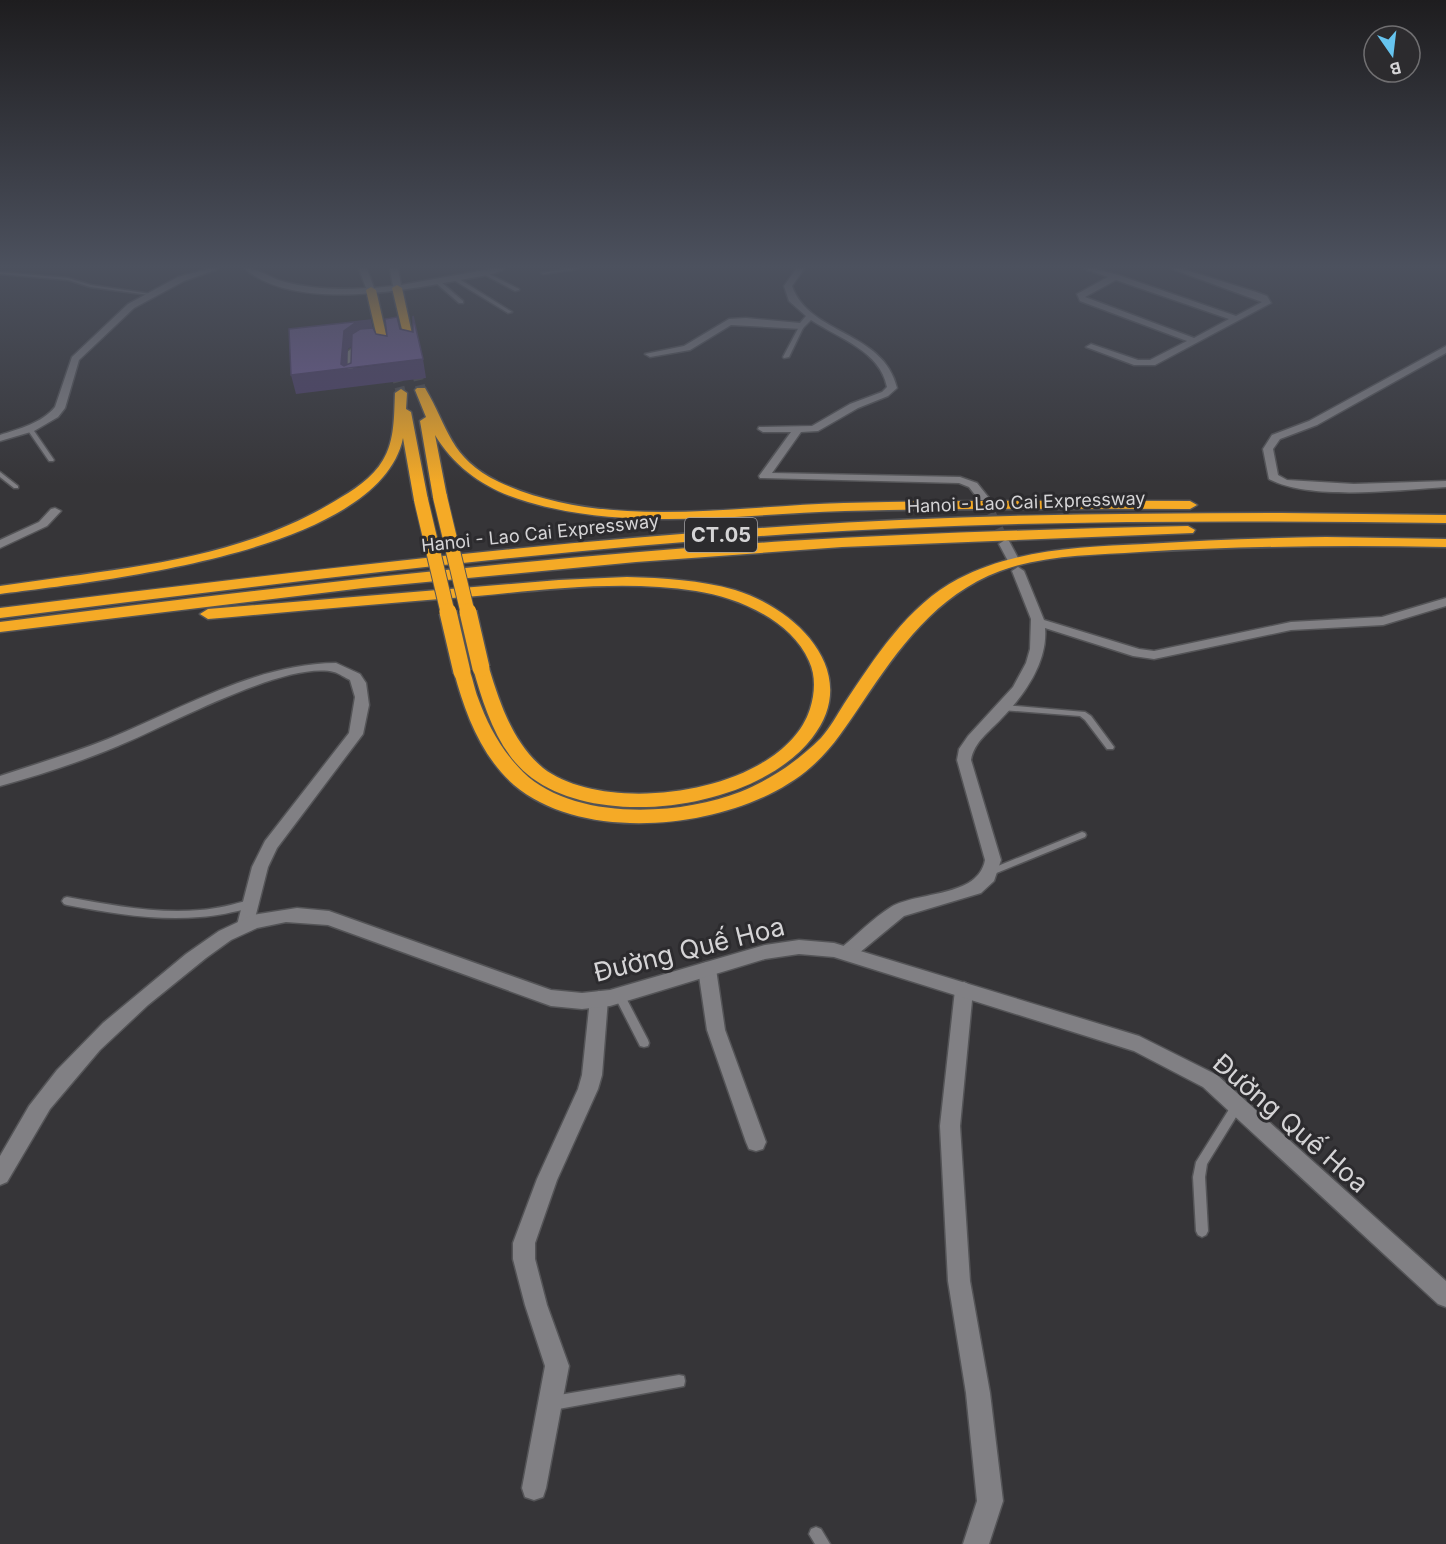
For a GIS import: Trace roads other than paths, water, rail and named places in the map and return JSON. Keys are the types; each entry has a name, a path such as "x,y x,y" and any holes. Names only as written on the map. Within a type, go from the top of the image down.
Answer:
{"highway":[{"path":"383,341 384,346"},
{"path":"410,341 411,346"},
{"path":"0,633 559,584 649,582 713,589 746,599 774,612 800,633 816,658 822,682 820,706 805,735 779,760 731,786 694,796 655,800 588,794 566,788 538,773 507,735 489,697 481,668 440,497 421,390 431,418 448,449 478,474 525,496 598,511 663,513 934,506 1215,505 1295,506 1446,517"},
{"path":"0,590 216,555 294,530 342,503 369,483 388,463 397,434 401,393 421,500 468,699 488,742 500,760 534,792 554,803 606,814 660,816 702,811 744,799 794,770 827,742 903,632 939,597 983,572 1052,555 1179,545 1285,541 1446,543"},
{"name":"Hanoi - Lao Cai Expressway","path":"0,613 276,578 793,530 1242,516 1446,517"},
{"name":"Hanoi - Lao Cai Expressway","path":"0,627 483,572 730,549 956,536 1252,528 1446,531"}],"street":[{"path":"0,438 30,429 60,408 71,368 83,350 93,341"},
{"path":"650,354 687,348 698,341"},
{"path":"763,429 797,431 814,429 854,406 885,394 892,384 884,368 854,341"},
{"path":"1091,347 1145,364 1161,360 1195,341"},
{"path":"1446,349 1313,423 1276,437 1269,444 1268,455 1273,477 1286,486 1446,484"},
{"path":"797,431 764,476 960,480 973,485 983,498"},
{"path":"0,544 43,524 55,511"},
{"path":"847,954 898,911 975,888 986,881 991,872 993,860 964,760 965,751 971,741 1005,708 1029,672 1036,652 1038,622 1005,544"},
{"path":"1038,622 1154,655 1270,629 1383,621 1446,602"},
{"path":"0,781 111,744 184,710 267,678 303,669 335,667 345,670 356,677 360,687 361,715 356,734 271,845 260,867 246,925"},
{"name":"Đường Quế Hoa","path":"0,1175 49,1095 82,1054 126,1012 219,938 246,925 275,917 308,914 329,918 551,998 582,1001 609,997 765,952 799,947 834,950 1139,1044 1210,1082 1446,1296"},
{"path":"706,969 716,1030 756,1142"},
{"path":"964,990 950,1126 959,1281 978,1393 990,1501 976,1544"},
{"path":"534,1488 557,1366 536,1305 524,1259 525,1243 547,1179 588,1089 609,997"}],"lane":[{"path":"786,357 794,341"},
{"path":"350,381 350,352 362,344 384,346"},
{"path":"30,429 51,460"},
{"path":"0,474 16,487"},
{"path":"1005,708 1082,714 1088,718 1110,747"},
{"path":"991,872 1082,835"},
{"path":"68,902 123,911 173,915 199,914 251,904"},
{"path":"609,997 644,1044"},
{"path":"1202,1231 1199,1177 1202,1162 1237,1106"},
{"path":"550,1404 679,1381"}],"tunnel":[{"path":"413,356 421,390"},
{"path":"392,358 401,393"},
{"path":"983,498 1005,544"}]}
